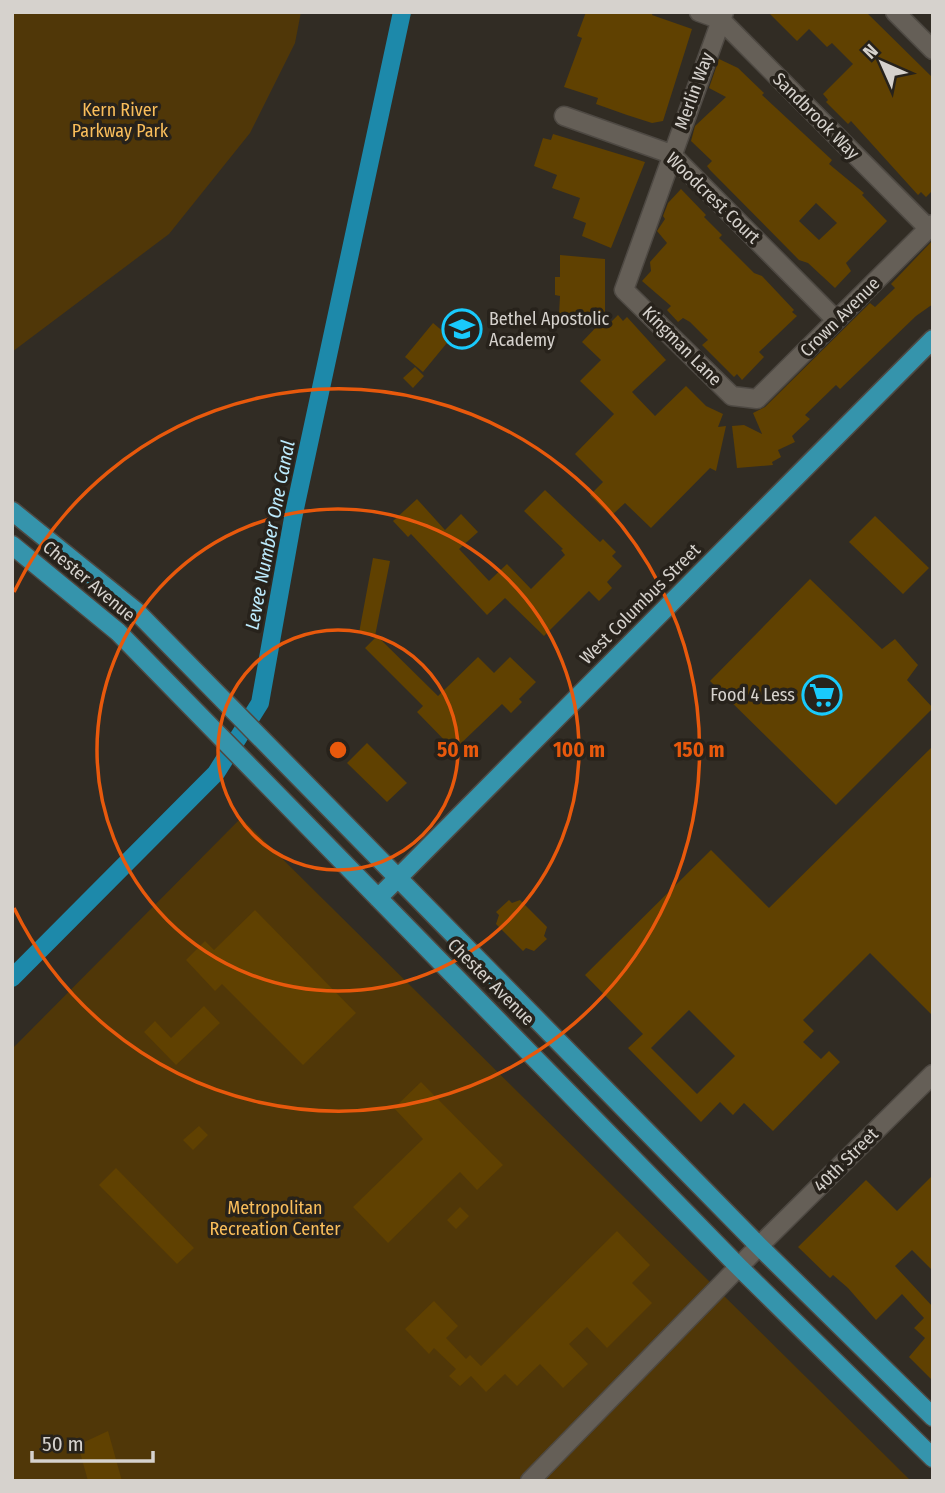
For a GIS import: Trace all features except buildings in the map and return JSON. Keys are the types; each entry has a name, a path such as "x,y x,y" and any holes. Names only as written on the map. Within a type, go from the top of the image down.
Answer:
{"main road":[{"name":"West Columbus Street","path":"378,898 933,339"},
{"name":"Chester Avenue","path":"12,511 137,612 759,1246 933,1417"},
{"name":"Chester Avenue","path":"12,545 118,632 739,1267 933,1458"}],"street":[{"name":"Sandbrook Way","path":"699,12 722,16 930,226"},
{"path":"895,12 933,50"},
{"name":"Merlin Way","path":"624,290 722,16"},
{"name":"Woodcrest Court","path":"564,116 671,154 836,320"},
{"name":"Crown Avenue","path":"742,398 757,399 930,226"},
{"name":"Kingman Lane","path":"624,290 732,396 742,398"},
{"name":"40th Street","path":"530,1481 759,1246 933,1074"}],"green space":[{"name":"Kern River Parkway Park","path":"12,12 301,12 295,43 250,133 169,234 12,352"},
{"name":"Metropolitan Recreation Center","path":"241,818 911,1481 12,1481 12,1049"}],"waterway":[{"name":"Levee Number One Canal","path":"12,978 216,773 260,703 293,518 402,12"}],"place":[{"name":"Bethel Apostolic Academy","path":"462,329"},
{"name":"Food 4 Less","path":"822,695"}]}
